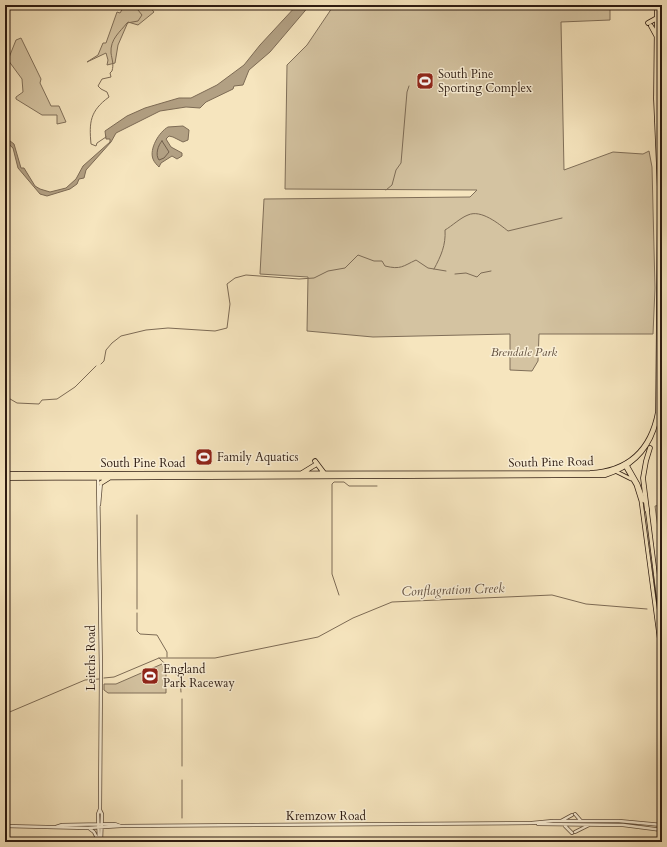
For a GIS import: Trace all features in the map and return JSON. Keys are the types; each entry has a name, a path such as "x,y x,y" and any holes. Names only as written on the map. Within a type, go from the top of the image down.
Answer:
{"highway":[{"name":"South Pine Road","path":"657,5 658,18 662,32 660,91 662,135"},
{"name":"South Pine Road","path":"5,474 592,476 617,472 640,457 653,441 658,429 662,411 660,192 656,104 657,37 662,15 661,5"},
{"path":"657,37 650,25 658,18"},
{"name":"South Pine Road","path":"209,475 302,473 603,472 626,465 644,446 655,425 658,412 662,340"},
{"path":"647,510 644,472 653,441"},
{"path":"302,473 315,463 324,473"},
{"name":"South Pine Road","path":"5,478 99,475 111,477 165,475"},
{"path":"101,483 111,477"}],"main road":[{"path":"626,465 640,501 662,659"},
{"path":"626,465 642,493 647,510 662,626"},
{"path":"617,472 633,480"}],"street":[{"name":"Leitchs Road","path":"99,475 101,483 99,506"},
{"name":"Leitchs Road","path":"99,475 101,672 100,842"},
{"path":"561,821 574,814 581,821"},
{"name":"Kremzow Road","path":"56,827 62,825 121,826 532,823 561,821 625,821 662,825"},
{"name":"Kremzow Road","path":"532,823 565,825 623,825 662,830"},
{"path":"565,825 574,833 590,825"},
{"name":"Kremzow Road","path":"5,826 88,828 100,826"},
{"path":"88,828 94,832 100,842"}],"green space":[{"path":"125,5 148,5 154,12 138,25 128,22 118,45 115,63 107,65 108,60 106,53 87,62 98,55 103,43 106,43 117,12 120,13"},
{"name":"Brendale Park","path":"334,5 610,5 610,20 561,22 564,170 613,152 643,154 649,151 652,167 655,288 653,334 539,334 538,361 532,371 510,370 510,334 373,337 307,331 308,277 260,274 264,199 470,197 477,190 285,189 287,65 307,45"},
{"path":"21,38 41,79 40,83 51,106 59,106 66,122 57,124 57,115 42,115 16,99 16,97 23,92 22,79 8,60 16,40"},
{"path":"662,505 662,558 655,506"},
{"name":"England Park Raceway","path":"162,664 166,668 166,693 108,693 104,690 104,684 116,684"}],"water":[{"path":"297,5 310,5 270,52 249,70 243,85 234,86 233,89 206,102 200,108 186,107 160,111 116,133 111,142 86,170 84,178 79,179 77,184 70,189 47,196 40,194 18,168 13,148 5,141 5,137 14,144 21,168 24,168 35,186 50,192 66,188 76,179 83,166 110,142 110,139 106,139 105,131 127,116 145,108 179,98 191,98 217,85 244,65 260,45"},
{"path":"183,126 189,130 188,140 183,142 169,136 166,139 171,147 182,153 182,156 177,159 172,156 161,163 159,167 154,161 152,155 152,150 158,137 168,127"}],"waterway":[{"path":"106,137 97,143 96,146 91,144 90,129 94,112 109,97 107,92 98,86 102,79 111,77 110,73 113,66 111,48 114,40 127,23 138,21 142,15 138,10 143,5"},
{"path":"386,190 392,185 396,170 401,163 407,92 409,86"},
{"path":"434,269 439,260 445,241 445,230 468,215 478,214 490,218 508,231 562,218"},
{"path":"101,364 104,361 106,350 121,336 146,330 168,328 215,331 227,328 230,304 227,284 235,278 246,275 299,279 314,278 328,271 345,268 358,255 374,261 382,261 385,266 395,268 402,267 416,260 428,268 446,271"},
{"path":"455,274 466,273 477,277 481,273 491,271"},
{"path":"5,396 17,403 39,404 42,400 57,399 75,387 96,366"},
{"path":"339,595 332,574 332,484 334,482 344,482 349,486 377,486"},
{"path":"137,515 137,609"},
{"name":"Conflagration Creek","path":"104,678 114,677 159,658 215,658 318,637 353,618 392,602 552,595 586,604 647,609"},
{"path":"137,613 137,631 140,634 157,635 167,652 167,657"},
{"path":"159,658 180,678 181,692"},
{"name":"Conflagration Creek","path":"5,714 85,680 99,679"},
{"path":"182,699 182,766"},
{"path":"182,780 182,818"}],"place":[{"name":"South Pine Sporting Complex","path":"425,81"},
{"name":"Family Aquatics","path":"204,457"},
{"name":"England Park Raceway","path":"150,676"}]}
